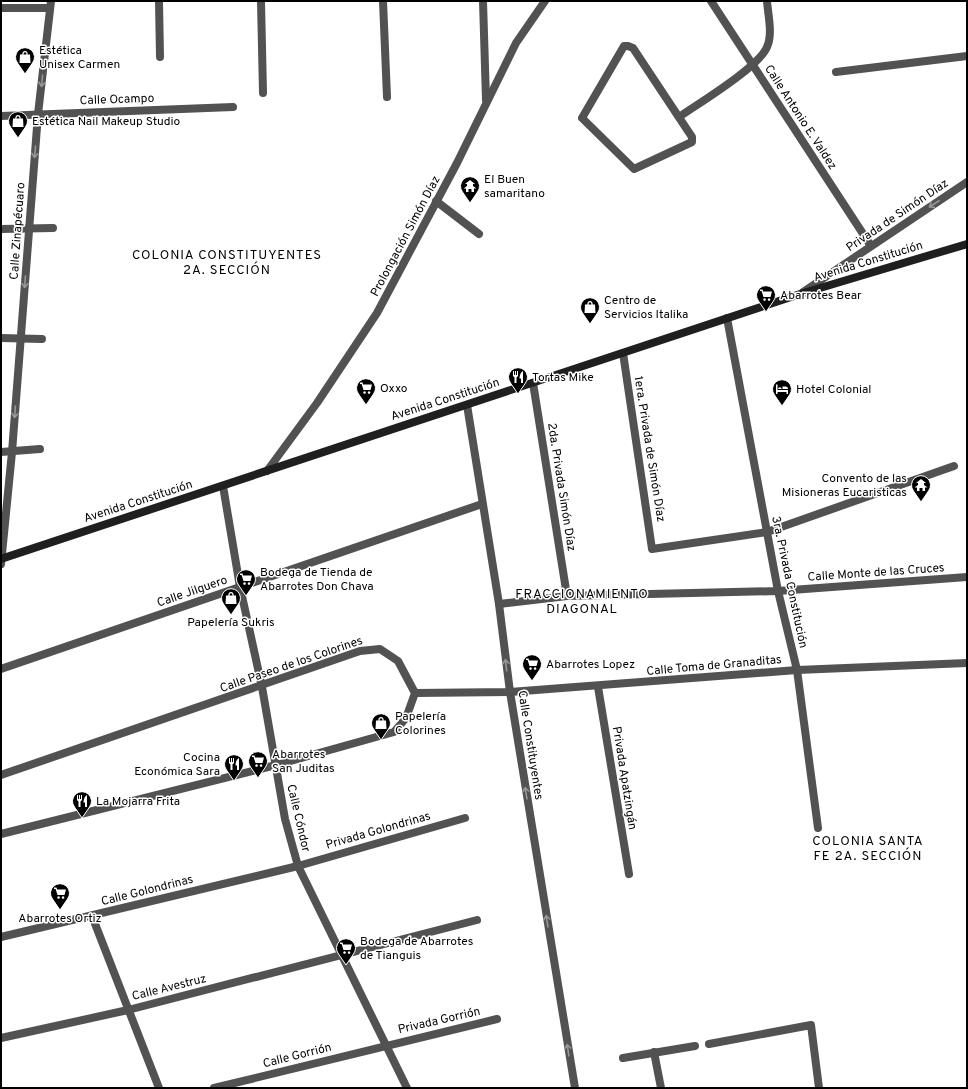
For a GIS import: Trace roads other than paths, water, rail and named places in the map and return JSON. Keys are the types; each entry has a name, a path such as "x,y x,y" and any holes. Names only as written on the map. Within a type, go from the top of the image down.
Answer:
{"main road":[{"name":"Avenida Constitución","path":"1,561 800,294 967,244"}],"street":[{"path":"158,1 160,57"},
{"path":"261,1 263,94"},
{"path":"383,1 387,97"},
{"path":"483,1 486,100"},
{"name":"Prolongación Simón Díaz","path":"267,471 317,403 377,313 457,163 486,100 516,43 545,1"},
{"name":"Calle Antonio E. Valdez","path":"711,1 871,246"},
{"path":"679,118 753,64 767,48 770,36 767,1"},
{"path":"1,8 50,4"},
{"name":"Calle Zinapécuaro","path":"1,561 12,452 38,114 50,4"},
{"path":"624,46 628,46 633,48 679,118 692,137 692,142 634,169 582,118 624,46"},
{"path":"836,72 967,56"},
{"name":"Calle Ocampo","path":"1,116 233,107"},
{"name":"Privada de Simón Díaz","path":"800,294 967,182"},
{"path":"436,201 479,234"},
{"path":"1,229 53,228"},
{"name":"3ra. Privada Constitución","path":"727,318 778,591 797,670 818,828"},
{"path":"1,338 20,337 42,339"},
{"name":"1era. Privada de Simón Díaz","path":"623,353 652,549 767,532"},
{"name":"2da. Privada Simón Díaz","path":"533,382 567,596"},
{"name":"Calle Constituyentes","path":"467,405 510,692 574,1088"},
{"path":"1,452 40,449"},
{"path":"767,532 954,466"},
{"name":"Calle Cóndor","path":"223,486 240,587 262,686 285,819 298,866 407,1088"},
{"name":"Calle Jilguero","path":"1,669 482,504"},
{"name":"Calle Monte de las Cruces","path":"498,604 567,596 778,591 967,577"},
{"name":"Calle Paseo de los Colorines","path":"1,775 360,652 380,649 398,661 414,693"},
{"name":"Calle Toma de Granaditas","path":"414,693 510,692 598,687 797,670 967,664"},
{"name":"Privada Apatzingán","path":"598,687 629,874"},
{"path":"1,834 276,765 394,732 406,718 414,693"},
{"name":"Privada Golondrinas","path":"298,866 465,818"},
{"name":"Calle Golondrinas","path":"1,938 298,866"},
{"path":"92,916 159,1088"},
{"name":"Calle Avestruz","path":"1,1038 128,1010 477,920"},
{"name":"Privada Gorrión","path":"387,1045 497,1019"},
{"path":"708,1044 810,1025 819,1088"},
{"name":"Calle Gorrión","path":"214,1088 387,1045"},
{"path":"623,1058 695,1046"},
{"path":"654,1052 661,1088"}],"place":[{"name":"Estética Unisex Carmen","path":"25,74"},
{"name":"Estética Nail Makeup Studio","path":"18,138"},
{"name":"El Buen samaritano","path":"470,203"},
{"name":"Abarrotes Bear","path":"766,312"},
{"name":"Centro de Servicios Italika","path":"590,324"},
{"name":"Tortas Mike","path":"518,394"},
{"name":"Oxxo","path":"366,405"},
{"name":"Hotel Colonial","path":"782,406"},
{"name":"Convento de las Misioneras Eucaristicas","path":"921,502"},
{"name":"Bodega de Tienda de Abarrotes Don Chava","path":"246,596"},
{"name":"Papelería Sukris","path":"231,615"},
{"name":"Abarrotes Lopez","path":"532,681"},
{"name":"Papelería Colorines","path":"381,740"},
{"name":"Abarrotes San Juditas","path":"258,778"},
{"name":"Cocina Económica Sara","path":"234,781"},
{"name":"La Mojarra Frita","path":"82,818"},
{"name":"Abarrotes Ortiz","path":"60,910"},
{"name":"Bodega de Abarrotes de Tianguis","path":"346,965"}],"district":[{"name":"COLONIA CONSTITUYENTES 2A. SECCIÓN","path":"227,262"},
{"name":"FRACCIONAMIENTO DIAGONAL","path":"582,600"},
{"name":"COLONIA SANTA FE 2A. SECCIÓN","path":"868,848"}]}
